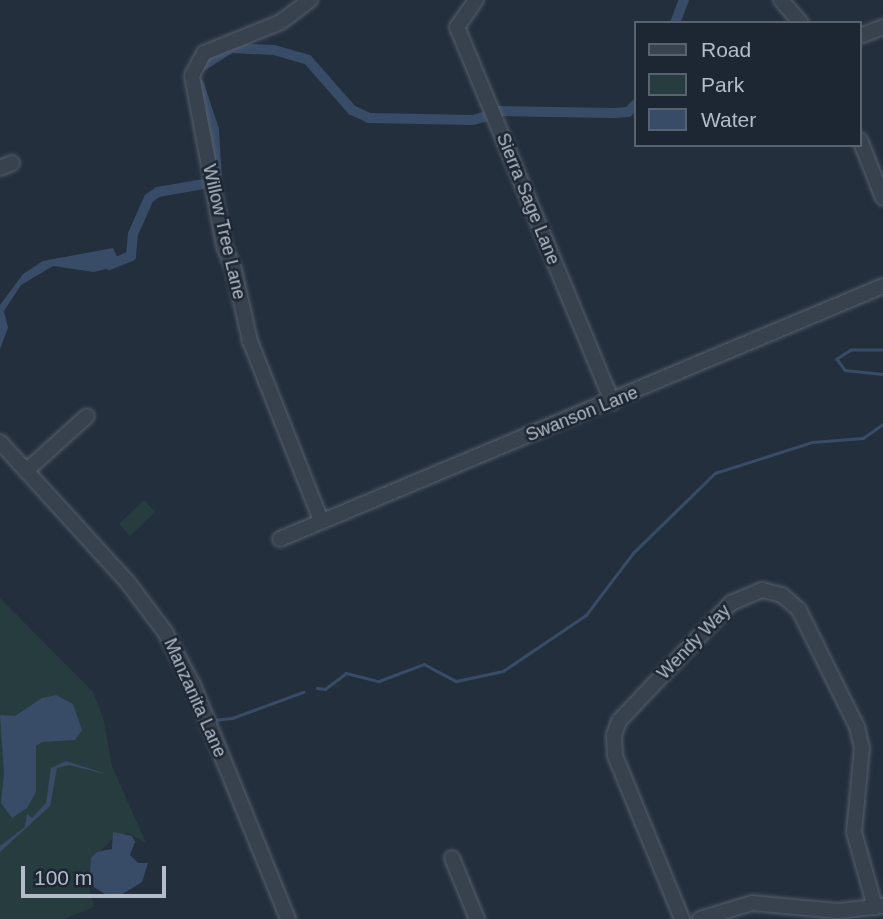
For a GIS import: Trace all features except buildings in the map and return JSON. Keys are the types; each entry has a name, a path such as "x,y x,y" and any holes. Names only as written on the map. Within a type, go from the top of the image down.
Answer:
{"street":[{"name":"Willow Tree Lane","path":"310,0 281,22 204,53 191,76 224,246 250,341 321,520"},
{"name":"Sierra Sage Lane","path":"476,0 457,27 612,402"},
{"path":"781,0 800,21"},
{"path":"862,35 883,27"},
{"path":"862,145 883,198"},
{"name":"Swanson Lane","path":"280,539 612,402 883,286"},
{"path":"26,471 87,416"},
{"name":"Manzanita Lane","path":"0,442 154,615 184,666 288,919"},
{"name":"Wendy Way","path":"682,919 615,756 614,735 620,721 731,603 762,590 782,595 799,610 857,727 862,748 854,832 879,907"},
{"path":"452,858 477,919"},
{"path":"700,919 752,903 838,911 879,907"}],"green space":[{"path":"144,500 155,512 130,536 119,524"},
{"path":"0,598 93,692 103,717 112,766 146,843 128,833 115,836 91,861 88,884 94,907 64,919 0,919"}],"water":[{"path":"113,248 121,265 94,272 53,266 21,285 4,311 8,328 0,349 0,305 23,274 43,261"},
{"path":"56,695 73,704 82,730 75,740 42,742 36,746 36,792 27,808 12,818 1,803 4,774 0,715 15,716 42,698"},
{"path":"66,761 109,775 69,765 57,768 50,806 0,852 0,846 25,827 27,814 32,818 46,803 51,768"},
{"path":"113,832 132,836 135,842 130,855 138,863 148,863 142,882 121,895 108,896 89,884 91,858 97,852 112,849"}],"waterway":[{"path":"676,21 684,0"},
{"path":"199,68 231,48 274,50 308,60 352,110 369,118 473,120 487,116"},
{"path":"199,84 214,130 217,179"},
{"path":"499,111 614,113 628,112 634,106"},
{"path":"109,265 131,256 133,234 149,198 158,192 204,184"},
{"path":"883,350 851,350 837,359 845,370 883,374"},
{"path":"317,688 325,689 346,673 379,681 424,664 456,681 503,671 586,615 633,553 715,473 812,442 863,438 883,424"},
{"path":"213,720 232,718 303,692"}]}
